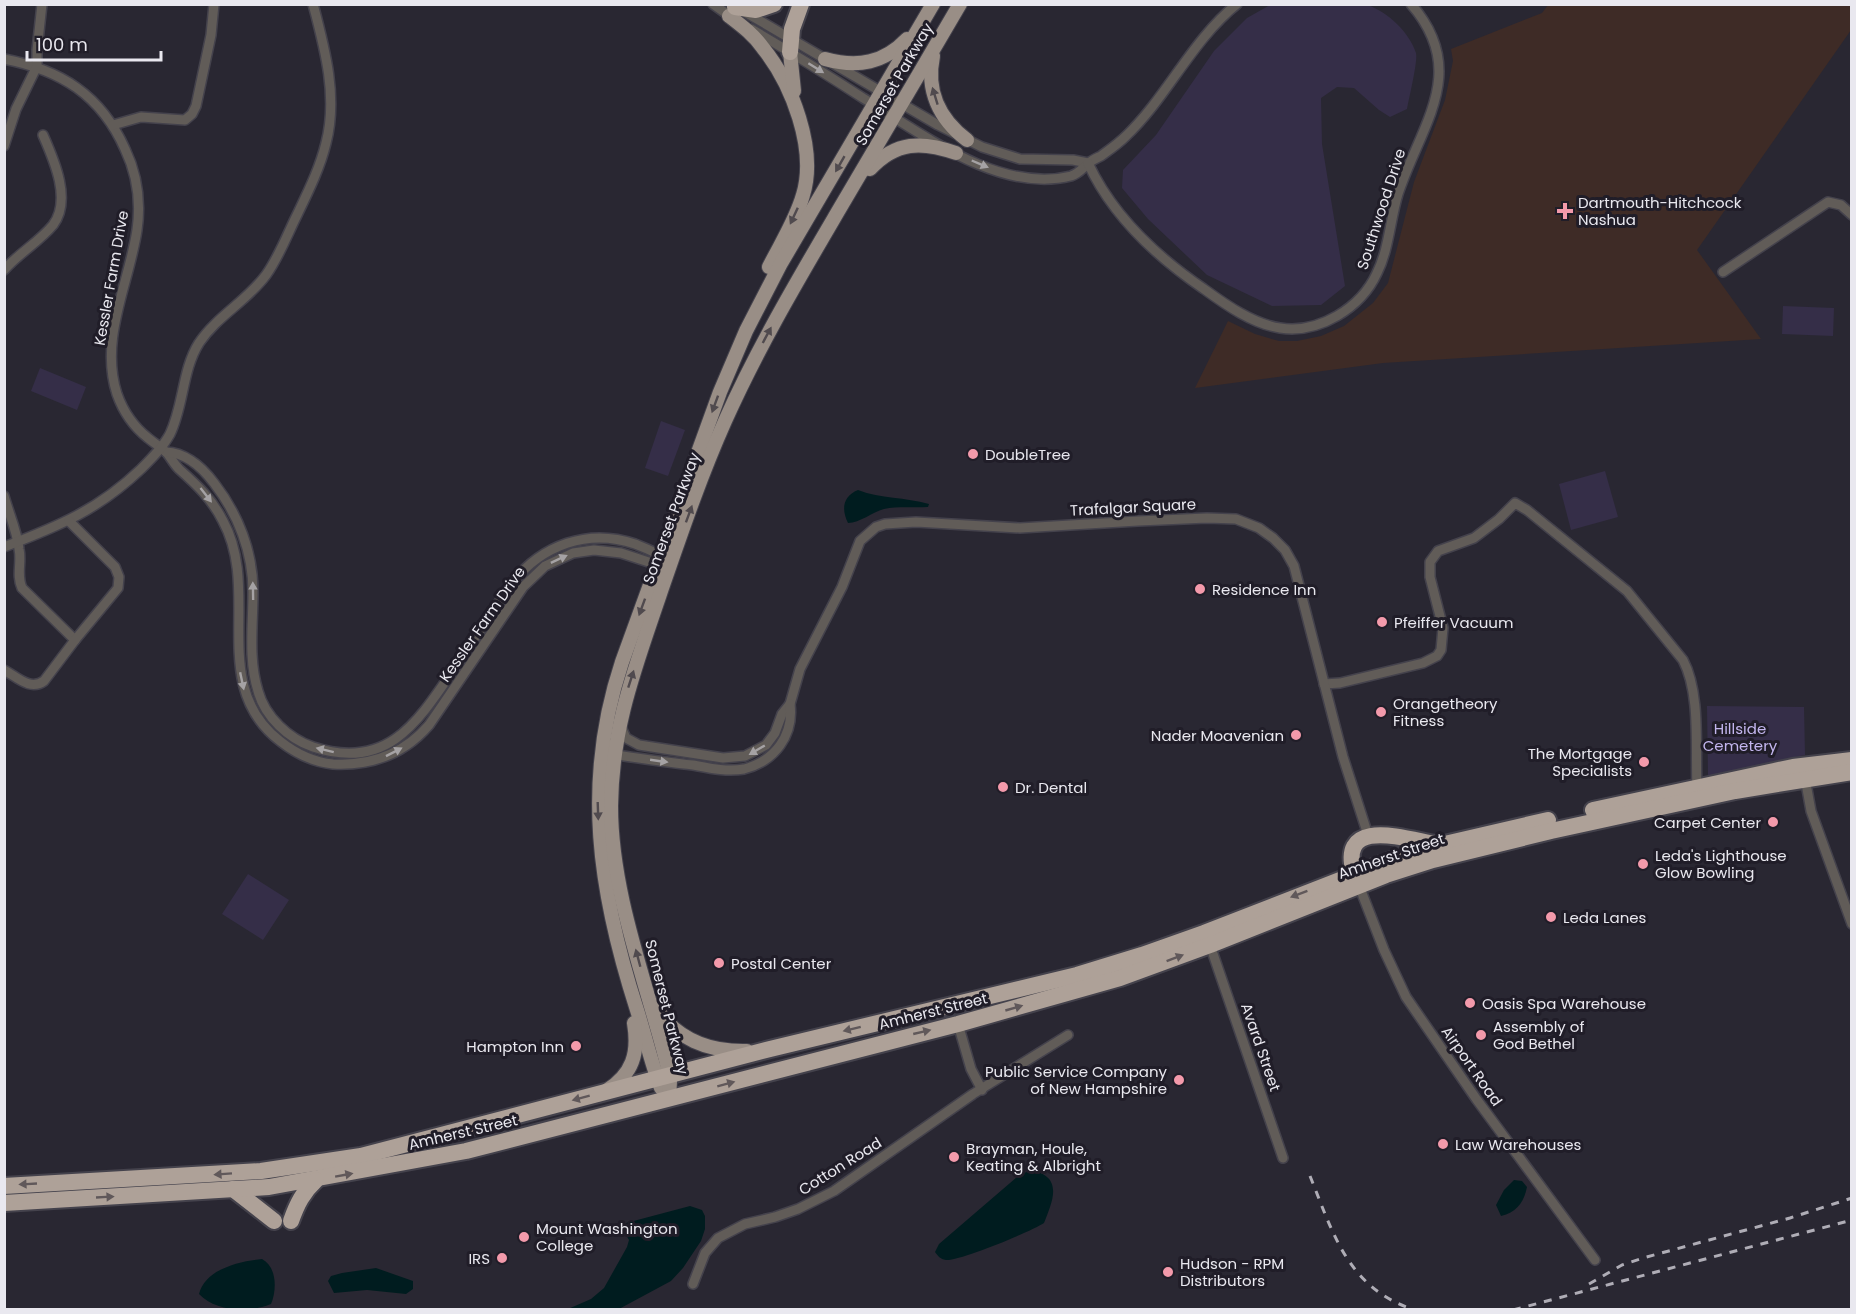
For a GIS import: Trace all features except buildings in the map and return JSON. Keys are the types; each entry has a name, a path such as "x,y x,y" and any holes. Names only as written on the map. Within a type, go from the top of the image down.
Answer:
{"highway":[{"path":"732,9 753,10 774,4"},
{"path":"790,45 801,4"},
{"name":"Amherst Street","path":"4,1203 269,1187 466,1151 958,1024 1120,978 1210,945 1356,879 1440,845 1793,767 1851,760"},
{"name":"Amherst Street","path":"4,1186 261,1171 361,1156 770,1049 1077,975 1142,955 1356,879 1485,846 1735,791 1851,772"},
{"path":"1356,879 1351,863 1353,850 1360,840 1368,835 1382,834 1440,845"},
{"path":"233,1189 283,1221 307,1188 316,1180"}],"main road":[{"name":"Somerset Parkway","path":"669,1099 662,1089 664,1076 647,991 617,870 605,721 613,689 662,563 720,392 746,331 780,265 933,4"},
{"name":"Somerset Parkway","path":"664,1076 632,997 608,900 601,849 598,787 620,721 662,563 736,398 780,311 960,4"},
{"path":"732,9 768,55 798,115"},
{"path":"825,60 859,64 882,59 903,43 924,19"},
{"path":"938,42 931,72 934,97 949,124 967,140"},
{"path":"746,331 748,317 759,290 796,213 805,188 807,154 791,76 790,45"},
{"path":"849,193 876,162 898,148 914,145 926,146 956,153"},
{"path":"647,991 654,1006 666,1022 680,1034 697,1043 732,1051 770,1049"},
{"path":"604,1092 626,1073 636,1052 637,1039 632,997"}],"street":[{"path":"4,146 16,109 37,66 42,4"},
{"path":"113,125 141,117 185,120 192,114 211,35 214,4"},
{"path":"4,548 53,529 103,501 163,450 175,420 191,360 200,342 220,318 259,284 272,267 320,164 328,134 331,103 326,52 313,4"},
{"path":"713,4 732,9 878,98 902,104 967,140 996,153 1020,159 1073,160 1088,163"},
{"path":"790,45 825,60 878,98 894,117 956,153 1001,172 1033,178 1071,176 1108,151 1130,132 1217,23 1237,4"},
{"name":"Southwood Drive","path":"1088,163 1104,192 1140,235 1186,277 1224,304 1262,323 1279,328 1304,327 1330,319 1365,293 1378,272 1405,175 1437,93 1440,67 1436,44 1425,21 1411,4"},
{"name":"Kessler Farm Drive","path":"4,59 37,66 63,79 88,96 113,125 133,169 138,206 135,243 118,308 113,338 114,380 127,415 140,431 163,450 210,499 230,536 238,566 239,670 247,700 257,719 271,734 296,752 325,763 361,764 397,752 415,740 429,725 523,587 545,566 573,553 594,550 621,553 662,563"},
{"path":"4,270 52,226 60,208 60,187 43,135"},
{"path":"1724,272 1828,202 1841,205 1851,215"},
{"name":"Kessler Farm Drive","path":"163,450 181,454 210,477 225,499 245,541 253,582 253,675 263,704 275,721 294,738 327,752 358,754 377,748 404,734 433,700 512,583 527,566 552,549 581,539 612,538 634,544 662,563"},
{"path":"4,496 18,542 19,578 22,588 75,640"},
{"path":"1324,684 1340,683 1423,663 1437,656 1441,650 1443,628 1430,577 1430,562 1438,551 1474,538 1515,503 1527,510 1621,585 1643,608 1683,660 1694,697 1697,787"},
{"name":"Trafalgar Square","path":"620,721 624,735 639,745 723,758 739,758 766,745 775,733 782,714 790,704 800,669 842,587 860,541 876,527 885,524 906,521 1020,528 1207,518 1244,521 1273,538 1290,558 1300,585 1343,757 1368,835"},
{"path":"4,670 29,685 44,681 118,588 119,577 115,567 69,521"},
{"name":"Trafalgar Square","path":"608,754 722,769 745,768 768,758 785,738 792,719 790,704"},
{"path":"1805,778 1814,820 1851,924"},
{"name":"Airport Road","path":"1356,879 1396,979 1410,1005 1595,1260"},
{"name":"Avard Street","path":"1210,945 1283,1158"},
{"path":"958,1024 971,1069 981,1090"},
{"name":"Cotton Road","path":"693,1284 705,1253 718,1238 745,1224 785,1214 822,1197 981,1090 1068,1035"}],"shaded area":[{"name":"Dartmouth-Hitchcock Nashua","path":"1548,5 1851,5 1851,30 1697,250 1761,339 1383,363 1195,388 1228,321 1255,334 1279,341 1297,341 1321,336 1344,326 1373,303 1388,283 1414,182 1445,100 1453,61 1451,49 1542,13"},
{"path":"858,490 929,504 928,507 884,509 848,523 844,513 846,499"},
{"path":"1030,1170 1041,1173 1052,1183 1052,1198 1044,1223 1011,1239 965,1256 946,1260 938,1256 935,1252 939,1244 1017,1177"},
{"path":"1514,1180 1522,1181 1527,1187 1524,1197 1519,1206 1501,1216 1496,1205 1504,1190"},
{"path":"690,1206 702,1210 705,1216 705,1229 701,1241 671,1281 619,1309 568,1309 591,1299 604,1288 627,1247 629,1240 625,1233 626,1223"},
{"path":"262,1259 271,1267 273,1273 274,1292 271,1304 253,1309 233,1309 214,1304 199,1294 208,1278 216,1272 234,1264"},
{"path":"376,1268 413,1281 413,1289 406,1294 367,1290 334,1293 328,1281 331,1276 342,1273"}],"green space":[{"path":"1270,5 1367,5 1382,12 1397,24 1409,38 1416,53 1415,71 1407,109 1390,117 1354,88 1337,87 1321,98 1322,144 1345,286 1321,305 1272,306 1207,275 1148,219 1122,188 1123,170 1156,135 1214,51 1247,18"},
{"path":"1783,306 1834,308 1833,336 1782,334"},
{"path":"40,368 86,387 77,410 31,391"},
{"path":"661,421 685,430 668,476 645,468"},
{"path":"1605,471 1618,517 1571,530 1559,484"},
{"name":"Hillside Cemetery","path":"1707,706 1804,707 1805,755 1708,776"},
{"path":"248,874 289,900 263,940 222,914"}],"railway":[{"path":"1310,1176 1336,1238 1358,1273 1392,1301 1415,1310"},
{"path":"1589,1284 1622,1265 1643,1258 1790,1218 1852,1198"},
{"path":"1513,1310 1852,1220"}],"place":[{"name":"Dartmouth-Hitchcock Nashua","path":"1565,211"},
{"name":"DoubleTree","path":"973,454"},
{"name":"Residence Inn","path":"1200,589"},
{"name":"Pfeiffer Vacuum","path":"1382,622"},
{"name":"Orangetheory Fitness","path":"1381,712"},
{"name":"Nader Moavenian","path":"1296,735"},
{"name":"The Mortgage Specialists","path":"1644,762"},
{"name":"Dr. Dental","path":"1003,787"},
{"name":"Carpet Center","path":"1773,822"},
{"name":"Leda's Lighthouse Glow Bowling","path":"1643,864"},
{"name":"Leda Lanes","path":"1551,917"},
{"name":"Postal Center","path":"719,963"},
{"name":"Oasis Spa Warehouse","path":"1470,1003"},
{"name":"Assembly of God Bethel","path":"1481,1035"},
{"name":"Hampton Inn","path":"576,1046"},
{"name":"Public Service Company of New Hampshire","path":"1179,1080"},
{"name":"Law Warehouses","path":"1443,1144"},
{"name":"Brayman, Houle, Keating & Albright","path":"954,1157"},
{"name":"Mount Washington College","path":"524,1237"},
{"name":"IRS","path":"502,1258"},
{"name":"Hudson - RPM Distributors","path":"1168,1272"}]}
